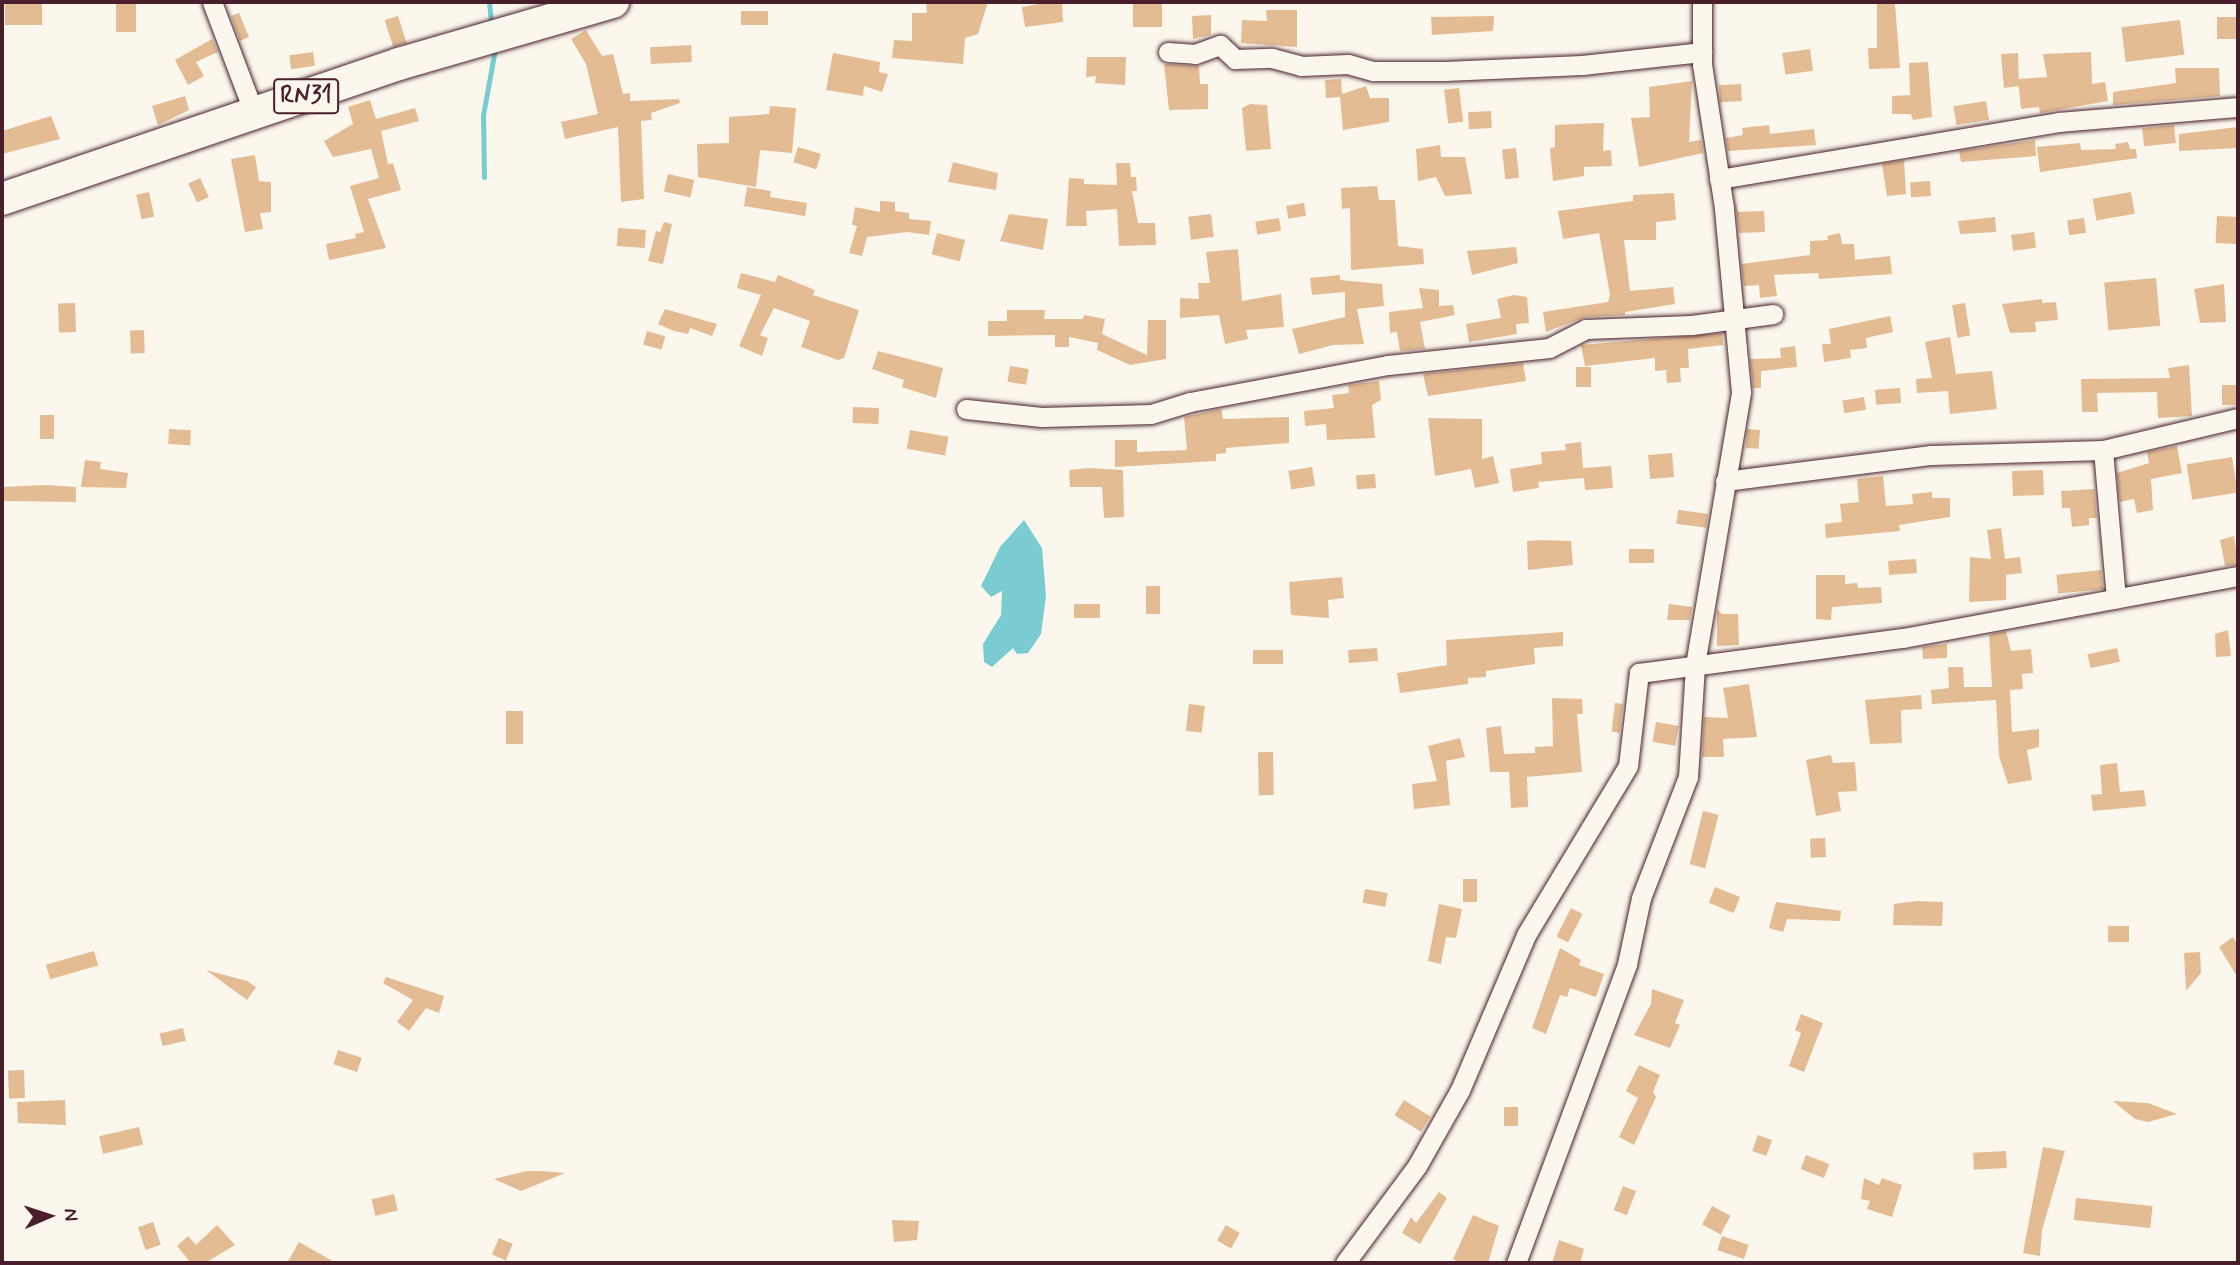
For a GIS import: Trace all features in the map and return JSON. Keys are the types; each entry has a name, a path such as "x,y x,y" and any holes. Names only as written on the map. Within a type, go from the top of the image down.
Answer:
{"main road":[{"name":"RN31","path":"2,199 399,64 613,2"}],"street":[{"path":"212,2 254,113"},
{"path":"1516,1263 1627,964 1641,898 1685,791 1695,665 1741,392 1735,317 1702,52 1702,2"},
{"path":"1168,52 1195,54 1220,46 1235,59 1272,58 1301,66 1348,64 1373,71 1445,71 1568,66 1702,52"},
{"path":"1719,179 2059,122 2238,107"},
{"path":"966,409 1042,417 1151,414 1191,402 1388,365 1549,348 1586,329 1692,325 1735,317 1773,314"},
{"path":"1725,481 1931,455 2103,450 2238,418"},
{"path":"2103,450 2116,598"},
{"path":"1345,1263 1417,1166 1460,1090 1526,935 1628,766 1636,678 1644,671 1903,638 2238,576"}],"water":[{"path":"1024,520 1042,548 1046,596 1041,634 1028,653 1017,654 1013,648 992,667 984,662 983,644 1001,615 1002,591 991,597 981,586 1000,547"}],"building":[{"path":"5,2 42,2 42,25 5,25"},
{"path":"116,2 136,2 136,32 116,32"},
{"path":"926,2 988,2 978,34 965,38 963,64 892,58 894,40 912,41 912,13 927,13"},
{"path":"1133,2 1162,2 1162,27 1133,27"},
{"path":"1062,3 1063,22 1025,27 1022,7"},
{"path":"1877,4 1895,4 1900,68 1869,69 1868,48 1877,48"},
{"path":"1266,10 1297,10 1297,47 1241,43 1242,20 1267,21"},
{"path":"741,11 768,11 768,25 741,25"},
{"path":"239,13 249,37 240,41 231,16"},
{"path":"1211,15 1211,35 1193,39 1192,16"},
{"path":"398,16 407,43 393,47 385,20"},
{"path":"1494,16 1493,31 1432,35 1431,17"},
{"path":"2217,17 2238,17 2238,39 2217,39"},
{"path":"2180,20 2184,55 2126,62 2121,27"},
{"path":"586,30 602,56 613,54 623,94 630,93 630,101 679,99 680,103 651,113 652,120 641,121 644,199 621,202 618,127 565,139 561,122 598,114 586,64 571,39"},
{"path":"212,39 218,52 196,62 204,76 188,85 175,60"},
{"path":"691,45 692,62 651,64 650,47"},
{"path":"1810,49 1813,71 1785,75 1782,53"},
{"path":"313,52 315,66 291,69 289,55"},
{"path":"2091,52 2092,84 2105,82 2108,101 2040,113 2039,107 2021,109 2018,79 2047,77 2043,54"},
{"path":"833,53 880,62 879,72 888,74 882,92 864,86 863,96 826,90"},
{"path":"2018,53 2019,86 2004,88 2001,54"},
{"path":"1087,57 1126,57 1125,85 1095,83 1096,76 1086,77"},
{"path":"1928,62 1932,117 1913,120 1911,114 1892,114 1892,96 1910,95 1909,63"},
{"path":"1164,64 1199,66 1200,84 1208,84 1208,109 1169,110"},
{"path":"2175,68 2219,68 2220,96 2113,105 2113,92 2176,83"},
{"path":"1341,79 1342,94 1366,86 1370,98 1389,98 1389,122 1343,130 1340,97 1326,98 1325,80"},
{"path":"1692,81 1689,142 1701,140 1703,153 1639,167 1631,118 1650,117 1649,87"},
{"path":"1741,84 1742,101 1720,102 1719,85"},
{"path":"1459,88 1463,122 1448,124 1444,90"},
{"path":"185,96 189,110 158,125 152,106"},
{"path":"370,100 376,119 415,108 419,121 381,131 388,164 393,163 401,190 368,199 386,248 329,260 326,244 356,238 355,234 364,232 350,186 379,178 371,149 333,157 324,141 353,124 348,107"},
{"path":"1986,101 1989,120 1956,125 1953,106"},
{"path":"1250,104 1267,105 1271,149 1246,151 1242,108"},
{"path":"770,106 796,108 792,153 760,150 756,187 698,177 697,144 729,143 729,117 769,114"},
{"path":"1491,111 1492,128 1469,129 1468,112"},
{"path":"51,116 60,139 2,154 2,131"},
{"path":"1604,123 1603,151 1611,150 1612,166 1584,167 1584,176 1553,181 1550,148 1555,147 1555,125"},
{"path":"1769,125 1770,134 1814,129 1816,145 1728,151 1726,138 1743,135 1742,128"},
{"path":"2174,125 2176,143 2144,146 2142,128"},
{"path":"2238,127 2238,148 2179,151 2179,134"},
{"path":"2035,140 2036,156 1961,162 1959,151"},
{"path":"2128,142 2130,149 2136,149 2137,158 2040,172 2037,147 2080,143 2081,150 2116,149 2115,144"},
{"path":"1440,145 1441,157 1465,157 1472,194 1445,196 1436,177 1418,181 1416,149"},
{"path":"798,147 821,154 816,169 793,162"},
{"path":"1516,148 1519,178 1505,179 1502,149"},
{"path":"255,155 259,181 271,182 271,212 260,213 263,229 245,232 231,159"},
{"path":"1904,160 1906,194 1887,196 1882,164"},
{"path":"953,162 998,173 996,190 948,182"},
{"path":"1116,163 1130,163 1131,177 1136,177 1137,191 1132,191 1138,223 1155,223 1156,245 1119,246 1117,209 1086,211 1087,226 1066,226 1069,178 1084,179 1084,184 1117,185"},
{"path":"668,174 694,180 690,198 664,192"},
{"path":"200,178 209,197 197,203 188,183"},
{"path":"1930,181 1931,196 1911,197 1910,182"},
{"path":"1377,186 1379,200 1395,200 1398,246 1423,249 1424,264 1351,270 1350,208 1342,209 1341,188"},
{"path":"747,187 771,191 770,197 807,203 805,216 744,206"},
{"path":"149,192 154,216 141,219 136,195"},
{"path":"2131,192 2135,214 2096,220 2093,199"},
{"path":"1674,193 1676,220 1656,222 1656,240 1624,240 1630,291 1673,287 1675,304 1625,312 1625,315 1585,317 1546,332 1543,312 1608,302 1610,295 1599,233 1563,239 1558,211 1633,201 1633,195"},
{"path":"880,201 895,202 895,211 909,213 909,219 931,221 929,235 907,232 867,237 862,256 849,253 857,226 852,225 855,207 880,212"},
{"path":"1735,201 1738,212 1764,211 1765,232 1739,233"},
{"path":"1304,203 1306,216 1288,219 1286,206"},
{"path":"1009,214 1048,219 1043,250 1000,241"},
{"path":"1211,214 1214,237 1191,240 1188,217"},
{"path":"2217,216 2238,217 2237,244 2216,243"},
{"path":"1995,217 1996,232 1960,234 1958,221"},
{"path":"1279,218 1281,231 1257,235 1255,222"},
{"path":"2084,218 2086,233 2069,235 2067,220"},
{"path":"664,222 672,224 663,264 648,261 656,231 660,232"},
{"path":"618,228 646,230 645,248 617,246"},
{"path":"2034,232 2036,248 2013,251 2011,235"},
{"path":"937,233 965,240 960,261 932,254"},
{"path":"1840,233 1842,244 1854,244 1855,260 1890,256 1892,274 1819,279 1818,273 1774,275 1777,296 1760,298 1759,285 1744,286 1741,264 1810,255 1810,241 1828,240 1827,236"},
{"path":"1516,247 1518,263 1472,275 1467,251"},
{"path":"1238,249 1242,301 1281,294 1284,327 1246,330 1248,339 1225,344 1219,315 1180,318 1180,298 1199,299 1198,283 1210,283 1206,252"},
{"path":"741,273 775,282 778,275 815,290 813,295 859,310 844,358 838,360 801,347 810,321 774,308 760,335 768,338 762,356 739,346 761,295 737,288"},
{"path":"1340,275 1340,280 1382,284 1384,306 1357,309 1364,344 1333,345 1299,354 1292,329 1345,317 1345,292 1312,295 1310,278"},
{"path":"2156,278 2160,326 2108,330 2104,283"},
{"path":"2224,284 2226,322 2200,323 2194,289"},
{"path":"1419,288 1439,290 1439,306 1453,305 1455,315 1420,322 1425,349 1400,351 1397,332 1390,333 1389,312 1423,308"},
{"path":"1514,295 1527,297 1529,323 1516,324 1517,334 1469,342 1466,324 1501,318 1497,299"},
{"path":"2042,299 2042,303 2056,302 2058,320 2035,322 2036,332 2010,333 2002,304"},
{"path":"75,303 76,332 59,333 58,304"},
{"path":"1965,303 1970,336 1957,338 1952,305"},
{"path":"665,309 717,324 712,336 690,328 688,334 674,331 658,324"},
{"path":"1007,310 1045,310 1044,319 1083,319 1084,315 1105,319 1102,334 1147,355 1148,320 1166,320 1166,359 1130,365 1097,350 1098,343 1069,337 1069,347 1055,347 1055,335 988,336 988,321 1007,321"},
{"path":"1890,316 1893,332 1866,338 1867,348 1850,350 1851,358 1824,362 1822,344 1831,344 1829,329"},
{"path":"130,330 144,330 145,353 131,353"},
{"path":"647,331 665,336 661,350 643,344"},
{"path":"1722,333 1723,345 1688,349 1689,368 1680,368 1681,382 1667,383 1666,370 1655,371 1655,358 1585,366 1581,345"},
{"path":"1950,337 1956,374 1992,371 1997,409 1950,414 1948,391 1917,393 1916,379 1932,378 1925,342"},
{"path":"1795,346 1797,367 1761,371 1761,388 1753,388 1750,359 1781,358 1780,348"},
{"path":"878,351 943,368 936,398 902,387 904,380 872,369"},
{"path":"1523,363 1526,381 1428,396 1423,374"},
{"path":"2189,365 2192,416 2158,418 2157,392 2097,393 2098,412 2082,412 2081,379 2170,378 2168,368"},
{"path":"1010,366 1029,369 1026,385 1007,382"},
{"path":"1576,367 1591,367 1591,387 1576,387"},
{"path":"1379,381 1381,400 1372,405 1375,438 1327,440 1326,424 1305,426 1304,411 1334,408 1332,395 1349,393 1348,385"},
{"path":"2222,385 2238,385 2238,405 2222,405"},
{"path":"1900,388 1901,403 1876,405 1875,390"},
{"path":"1864,397 1866,410 1844,413 1842,400"},
{"path":"853,407 879,408 878,424 852,423"},
{"path":"1221,409 1223,419 1289,417 1289,443 1226,448 1226,453 1216,454 1216,461 1115,467 1115,440 1137,440 1137,452 1187,450 1184,417"},
{"path":"40,415 54,415 54,439 40,439"},
{"path":"1428,418 1482,419 1482,459 1493,456 1499,483 1475,488 1471,469 1435,476"},
{"path":"169,429 191,430 190,445 168,444"},
{"path":"1747,429 1760,430 1759,449 1746,448"},
{"path":"910,430 948,437 945,455 907,449"},
{"path":"1581,442 1583,468 1611,466 1613,488 1585,490 1584,478 1538,482 1539,488 1513,492 1510,469 1542,464 1541,452 1566,450 1565,444"},
{"path":"2177,446 2182,473 2151,479 2153,510 2137,513 2134,499 2120,502 2117,473 2149,463 2147,452"},
{"path":"1672,453 1674,477 1650,479 1648,455"},
{"path":"2232,457 2238,493 2192,500 2187,464"},
{"path":"85,460 101,462 100,469 128,473 126,488 81,487"},
{"path":"1312,467 1315,486 1291,490 1288,471"},
{"path":"1069,470 1123,470 1124,517 1104,518 1102,487 1070,487"},
{"path":"2043,470 2044,495 2013,496 2012,471"},
{"path":"1375,474 1376,488 1357,489 1356,475"},
{"path":"1883,476 1886,506 1913,504 1912,494 1932,492 1932,498 1950,498 1950,517 1899,525 1900,531 1826,538 1825,524 1842,522 1840,504 1859,502 1857,479"},
{"path":"2,487 76,487 76,502 2,501"},
{"path":"2094,489 2097,518 2089,518 2089,525 2072,527 2070,508 2062,508 2061,491"},
{"path":"1678,510 1708,514 1706,528 1676,524"},
{"path":"2001,528 2005,559 2020,557 2022,573 2006,575 2006,600 1969,602 1970,557 1991,559 1987,530"},
{"path":"2234,536 2238,564 2225,566 2220,540"},
{"path":"1527,541 1571,541 1573,565 1528,570"},
{"path":"1629,549 1654,549 1654,563 1629,563"},
{"path":"1916,559 1917,573 1889,575 1888,561"},
{"path":"2101,570 2103,589 2058,594 2056,575"},
{"path":"1816,575 1845,575 1845,584 1857,583 1858,588 1881,587 1882,603 1832,607 1831,620 1816,619"},
{"path":"1342,577 1344,598 1328,600 1329,618 1291,615 1289,582"},
{"path":"1146,586 1160,586 1160,614 1146,614"},
{"path":"1074,604 1100,604 1100,618 1074,618"},
{"path":"1669,604 1692,607 1690,620 1667,620"},
{"path":"1717,609 1722,614 1738,614 1739,645 1717,646"},
{"path":"2228,630 2231,656 2216,657 2215,634"},
{"path":"2006,631 2011,651 2031,649 2033,673 2022,674 2023,689 2010,690 2012,732 2039,729 2039,747 2027,750 2032,780 2008,784 1999,756 1996,700 1932,704 1931,690 1949,688 1948,667 1963,667 1964,687 1992,687 1989,635"},
{"path":"1563,632 1563,646 1534,648 1535,664 1486,671 1486,677 1468,678 1468,684 1400,693 1397,673 1447,665 1446,640"},
{"path":"1947,644 1947,658 1923,659 1922,647"},
{"path":"1377,648 1378,661 1349,663 1348,650"},
{"path":"2117,648 2120,662 2091,668 2088,654"},
{"path":"1253,650 1283,650 1283,664 1253,664"},
{"path":"1749,684 1757,737 1723,739 1724,757 1702,757 1704,717 1728,718 1723,688"},
{"path":"1921,695 1922,709 1901,710 1902,743 1870,744 1865,700"},
{"path":"1552,698 1582,699 1583,714 1577,714 1582,772 1527,777 1528,807 1511,808 1509,772 1490,772 1486,728 1501,726 1504,754 1535,753 1535,747 1553,746"},
{"path":"1615,703 1623,704 1619,733 1611,732"},
{"path":"1189,704 1205,706 1202,733 1186,731"},
{"path":"506,711 523,711 523,744 506,744"},
{"path":"1656,722 1679,726 1675,746 1653,742"},
{"path":"1460,738 1465,757 1446,761 1450,805 1414,809 1412,784 1437,781 1428,746"},
{"path":"1258,752 1273,752 1274,795 1259,795"},
{"path":"1831,755 1833,763 1855,762 1857,791 1838,792 1841,811 1816,816 1806,760"},
{"path":"2117,763 2120,792 2144,790 2146,806 2093,811 2091,795 2102,794 2100,765"},
{"path":"1703,811 1719,815 1705,868 1690,864"},
{"path":"1825,838 1826,857 1811,858 1810,839"},
{"path":"1463,879 1477,879 1477,902 1463,902"},
{"path":"1715,887 1740,897 1734,913 1709,903"},
{"path":"1365,889 1388,893 1385,907 1363,903"},
{"path":"1776,902 1841,911 1840,921 1787,919 1783,932 1769,928"},
{"path":"1943,902 1942,926 1893,925 1894,904"},
{"path":"1439,904 1462,909 1456,938 1446,937 1441,964 1428,961"},
{"path":"1571,908 1583,914 1568,942 1556,937"},
{"path":"2108,926 2129,926 2129,942 2108,942"},
{"path":"2233,937 2238,946 2238,978 2219,947"},
{"path":"1560,948 1581,960 1579,965 1604,974 1596,997 1570,988 1567,997 1560,995 1546,1034 1532,1028"},
{"path":"94,951 98,965 50,979 46,965"},
{"path":"2200,952 2201,973 2186,991 2184,953"},
{"path":"206,970 247,981 256,987 247,1000"},
{"path":"386,977 444,996 439,1013 426,1008 409,1031 397,1022 413,1000 383,983"},
{"path":"1652,989 1684,1000 1675,1023 1680,1025 1670,1048 1634,1035 1651,1004"},
{"path":"1801,1014 1823,1023 1804,1072 1789,1066 1801,1033 1795,1030"},
{"path":"183,1028 186,1041 163,1046 160,1033"},
{"path":"338,1050 362,1058 357,1072 333,1064"},
{"path":"1639,1065 1660,1075 1653,1092 1656,1097 1634,1145 1619,1137 1638,1098 1626,1091"},
{"path":"24,1070 25,1098 9,1099 8,1071"},
{"path":"65,1100 66,1125 18,1123 17,1102"},
{"path":"1404,1100 1430,1116 1421,1132 1394,1115"},
{"path":"2113,1101 2148,1103 2177,1114 2148,1122 2135,1119"},
{"path":"1504,1107 1518,1107 1518,1126 1504,1126"},
{"path":"139,1127 143,1145 103,1154 99,1136"},
{"path":"1758,1135 1772,1140 1766,1156 1752,1151"},
{"path":"2043,1147 2065,1151 2042,1230 2040,1256 2023,1253"},
{"path":"2006,1151 2007,1168 1974,1170 1973,1153"},
{"path":"1806,1155 1829,1164 1824,1178 1801,1169"},
{"path":"527,1171 565,1173 521,1191 494,1179"},
{"path":"1864,1178 1879,1185 1882,1178 1902,1185 1892,1217 1867,1209 1870,1201 1861,1199"},
{"path":"1623,1186 1636,1191 1627,1215 1614,1210"},
{"path":"1439,1192 1447,1198 1420,1244 1402,1233 1411,1217 1416,1223"},
{"path":"394,1194 398,1211 375,1216 372,1199"},
{"path":"2076,1198 2153,1206 2150,1228 2074,1220"},
{"path":"1712,1206 1731,1216 1721,1234 1702,1225"},
{"path":"1473,1215 1499,1226 1488,1263 1460,1263 1453,1259"},
{"path":"892,1220 919,1221 917,1240 894,1242"},
{"path":"153,1222 161,1245 146,1250 138,1227"},
{"path":"217,1225 235,1245 205,1263 191,1263 177,1246 188,1236 196,1245"},
{"path":"1226,1225 1240,1233 1231,1249 1217,1241"},
{"path":"1722,1236 1749,1245 1744,1259 1717,1250"},
{"path":"499,1238 513,1244 506,1260 492,1255"},
{"path":"1559,1240 1584,1249 1580,1263 1552,1263"},
{"path":"299,1242 336,1263 287,1263"}],"waterway":[{"path":"489,2 491,22"},
{"path":"484,177 483,115 495,49"}]}
